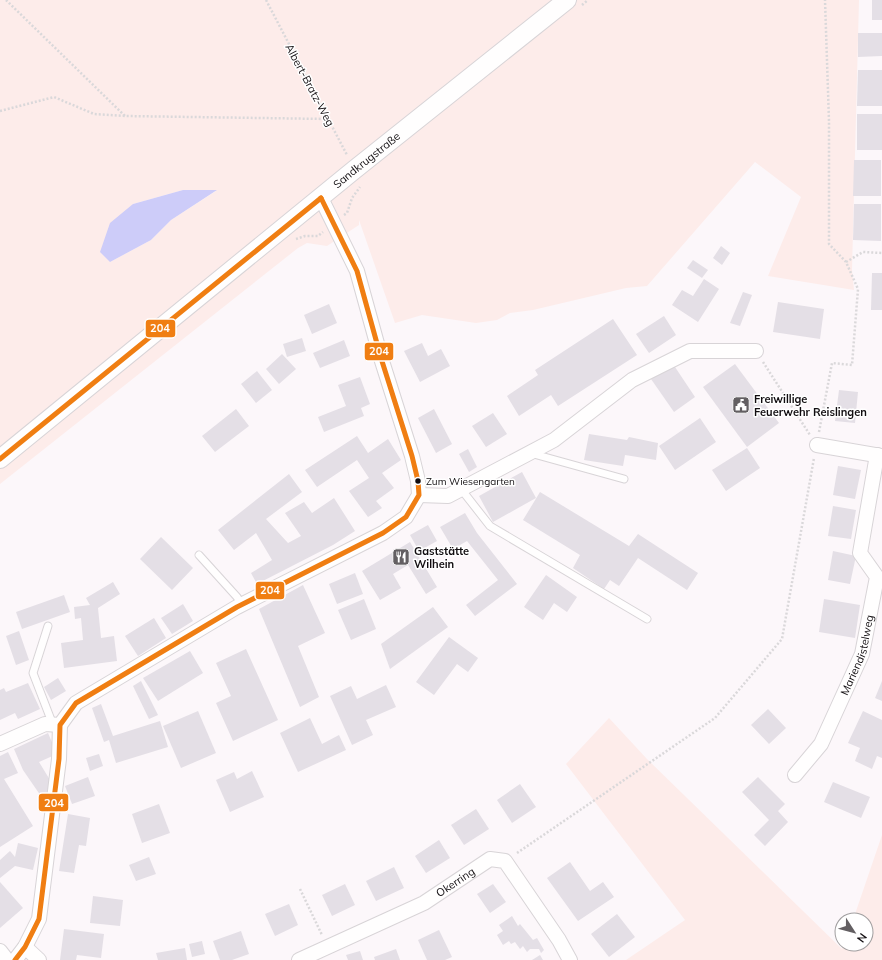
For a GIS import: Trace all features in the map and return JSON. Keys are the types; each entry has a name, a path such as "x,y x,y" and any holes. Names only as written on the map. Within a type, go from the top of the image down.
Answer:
{"street":[{"name":"Sandkrugstraße","path":"0,459 354,170 567,0"},
{"path":"14,960 25,947 40,919 59,759 57,725 76,703 242,605 383,533 406,517 419,495 418,482 412,456 381,358 357,271 320,198"},
{"path":"419,495 448,496 530,453 554,440 632,380 690,350 756,351"},
{"path":"817,445 879,455"},
{"name":"Mariendistelweg","path":"795,775 822,744 862,654 877,577 860,553 879,455"},
{"path":"0,744 45,724 57,725"},
{"name":"Okerring","path":"298,960 424,903 490,859 504,861"},
{"path":"504,861 559,940 570,960"},
{"path":"25,947 39,960"},
{"path":"0,951 8,960"}],"lane":[{"path":"530,453 624,479"},
{"path":"461,489 490,526 647,619"},
{"path":"198,555 237,597 242,605"},
{"path":"48,626 33,673 57,725"}],"path":[{"path":"6,0 125,116"},
{"name":"Albert-Bratz-Weg","path":"266,0 354,170"},
{"path":"504,861 714,718 782,639 832,363 852,365 858,288 846,262 829,244 829,121 825,0"},
{"path":"0,111 54,97 94,114 125,116 328,119"},
{"path":"846,262 863,252 882,253"},
{"path":"756,351 817,445"},
{"path":"300,890 327,947"}],"shaded area":[{"path":"0,0 859,0 852,270 854,290 768,276 801,197 755,162 647,286 626,288 533,310 510,313 497,320 476,323 422,315 395,323 359,220 359,225 327,246 307,243 298,248 0,484","holes":["183,190 216,191 171,220 151,240 110,262 133,204"]},
{"path":"609,718 647,759 834,941 834,952 874,952 874,912 856,912 882,835 882,960 626,960 685,920 566,764"}],"water":[{"path":"183,190 217,190 171,220 151,240 110,262 100,252 110,223 133,204"}],"building":[{"path":"872,0 882,0 882,20 872,20"},
{"path":"858,33 882,33 882,56 858,57"},
{"path":"858,70 882,70 882,106 857,106"},
{"path":"857,114 882,114 882,150 857,150"},
{"path":"854,160 881,160 881,196 853,196"},
{"path":"854,204 881,204 881,241 853,240"},
{"path":"721,246 730,253 722,265 713,258"},
{"path":"693,260 708,270 702,278 687,268"},
{"path":"872,273 882,273 882,310 871,310"},
{"path":"704,279 719,289 698,322 672,305 682,290 693,296"},
{"path":"743,292 752,295 740,326 730,323"},
{"path":"778,302 824,309 820,339 773,332"},
{"path":"329,304 337,323 312,334 304,315"},
{"path":"664,316 676,335 649,353 636,334"},
{"path":"613,319 637,355 558,406 551,395 519,416 507,396 538,375 535,370"},
{"path":"302,338 306,351 287,357 283,344"},
{"path":"344,340 350,356 320,368 313,353"},
{"path":"422,343 428,356 441,349 450,366 420,382 404,351"},
{"path":"282,354 296,369 279,384 266,369"},
{"path":"673,364 695,397 674,412 651,379"},
{"name":"Freiwillige Feuerwehr Reislingen","path":"735,364 779,423 747,447 703,387"},
{"path":"257,371 272,390 256,403 241,384"},
{"path":"360,377 370,404 361,408 364,416 324,432 318,417 346,406 338,385"},
{"path":"839,390 858,392 855,423 835,421"},
{"path":"236,409 249,426 215,452 202,436"},
{"path":"434,409 452,444 436,453 418,418"},
{"path":"493,413 507,434 486,447 472,426"},
{"path":"700,418 716,442 675,470 659,446"},
{"path":"589,434 627,440 629,437 658,443 656,460 625,455 623,466 584,460"},
{"path":"357,436 368,453 388,439 401,460 382,473 394,488 376,501 382,508 368,517 349,491 369,478 357,460 317,487 305,470"},
{"path":"747,448 760,468 726,491 712,470"},
{"path":"468,449 477,467 469,472 459,454"},
{"path":"838,466 861,470 855,499 833,495"},
{"path":"522,472 536,498 493,522 479,496"},
{"path":"289,474 302,492 266,519 288,543 301,536 285,513 304,502 312,513 334,498 355,531 333,545 257,584 251,573 272,560 256,533 234,550 218,530"},
{"path":"540,492 629,546 638,534 698,573 687,590 638,558 619,586 610,580 604,589 573,568 580,555 523,520"},
{"path":"833,506 856,510 851,539 828,536"},
{"path":"465,513 477,533 517,584 475,616 466,605 498,580 467,541 453,549 440,527"},
{"path":"428,525 437,541 419,551 410,535"},
{"path":"161,537 193,568 172,590 140,559"},
{"path":"410,542 437,587 426,594 408,565 393,574 401,588 380,600 362,571"},
{"path":"833,551 856,556 850,584 828,580"},
{"path":"355,573 363,594 337,604 329,584"},
{"path":"546,575 577,597 567,612 554,603 543,620 524,607"},
{"path":"113,582 120,594 98,608 101,638 114,636 117,661 64,668 61,643 83,640 81,618 75,619 74,607 90,605 86,598"},
{"path":"303,585 325,633 298,646 319,697 300,707 259,609"},
{"path":"64,595 70,612 22,629 16,612"},
{"path":"364,599 376,629 351,640 338,610"},
{"path":"824,599 860,605 855,638 819,632"},
{"path":"183,604 193,621 172,634 161,618"},
{"path":"433,607 448,627 390,669 381,644"},
{"path":"154,618 166,638 138,656 125,636"},
{"path":"19,631 29,660 16,665 6,636"},
{"path":"449,637 478,658 468,672 457,664 434,695 416,682"},
{"path":"246,649 278,720 233,741 216,703 231,696 216,663"},
{"path":"190,651 203,673 158,701 143,678"},
{"path":"58,678 66,691 51,700 44,687"},
{"path":"141,681 158,715 149,719 133,686"},
{"path":"882,681 882,701 875,698"},
{"path":"28,683 40,709 18,719 15,713 0,720 0,690 4,688 6,692"},
{"path":"386,685 396,707 366,720 373,735 352,745 330,696 351,686 357,699"},
{"path":"101,704 113,736 160,721 168,747 116,763 109,740 104,742 92,708"},
{"path":"768,709 786,728 769,744 751,725"},
{"path":"198,711 216,753 181,768 163,726"},
{"path":"863,711 882,720 882,758 877,756 872,769 855,761 860,748 848,743"},
{"path":"310,718 322,744 339,735 346,750 298,772 280,733"},
{"path":"48,733 57,754 39,762 50,780 45,802 23,770 14,749"},
{"path":"8,752 18,773 4,779 33,826 0,847 0,756"},
{"path":"99,754 103,766 90,771 86,758"},
{"path":"252,771 264,797 230,812 216,780 234,772 237,779"},
{"path":"88,777 95,796 72,804 65,786"},
{"path":"758,777 785,804 778,811 788,822 765,846 754,835 769,820 742,792"},
{"path":"833,782 870,797 861,818 824,802"},
{"path":"520,784 536,807 512,823 497,800"},
{"path":"159,804 170,833 142,843 132,814"},
{"path":"476,809 489,829 464,845 451,825"},
{"path":"68,814 90,818 86,846 79,845 74,873 59,871"},
{"path":"439,840 450,858 426,873 415,856"},
{"path":"18,843 38,848 33,870 15,866 0,878 0,860 10,851 15,857"},
{"path":"149,857 156,874 136,881 129,865"},
{"path":"570,862 590,891 603,882 614,897 578,921 547,878"},
{"path":"394,867 404,888 376,901 366,881"},
{"path":"0,882 23,908 0,928"},
{"path":"345,884 355,905 332,916 322,895"},
{"path":"493,884 506,902 490,913 477,894"},
{"path":"93,896 123,900 120,926 90,923"},
{"path":"289,904 298,925 275,936 265,914"},
{"path":"617,914 635,937 609,957 591,934"},
{"path":"512,916 518,926 520,924 533,940 537,938 544,950 541,953 539,949 530,949 527,952 523,946 520,949 515,942 511,944 509,941 503,945 497,935 503,931 499,925"},
{"path":"64,929 104,934 101,958 77,955 76,960 60,960"},
{"path":"439,930 452,957 445,960 427,960 418,940"},
{"path":"241,931 249,954 232,960 220,960 213,941"},
{"path":"202,941 205,954 192,957 189,944"},
{"path":"185,948 187,960 158,960 156,953"},
{"path":"396,949 400,960 375,960 374,957"},
{"path":"360,951 363,960 348,960 346,955"},
{"path":"540,955 543,960 532,960"}],"transit line":[{"name":"204","path":"0,459 321,198"},
{"name":"204","path":"15,960 25,947 39,919 59,759 60,725 76,703 237,607 383,533 406,517 419,495 418,481 412,456 381,358 357,271 321,198"}],"place":[{"name":"Freiwillige Feuerwehr Reislingen","path":"741,405"},
{"name":"Zum Wiesengarten","path":"418,481"},
{"name":"Gaststätte Wilhein","path":"401,557"}]}
